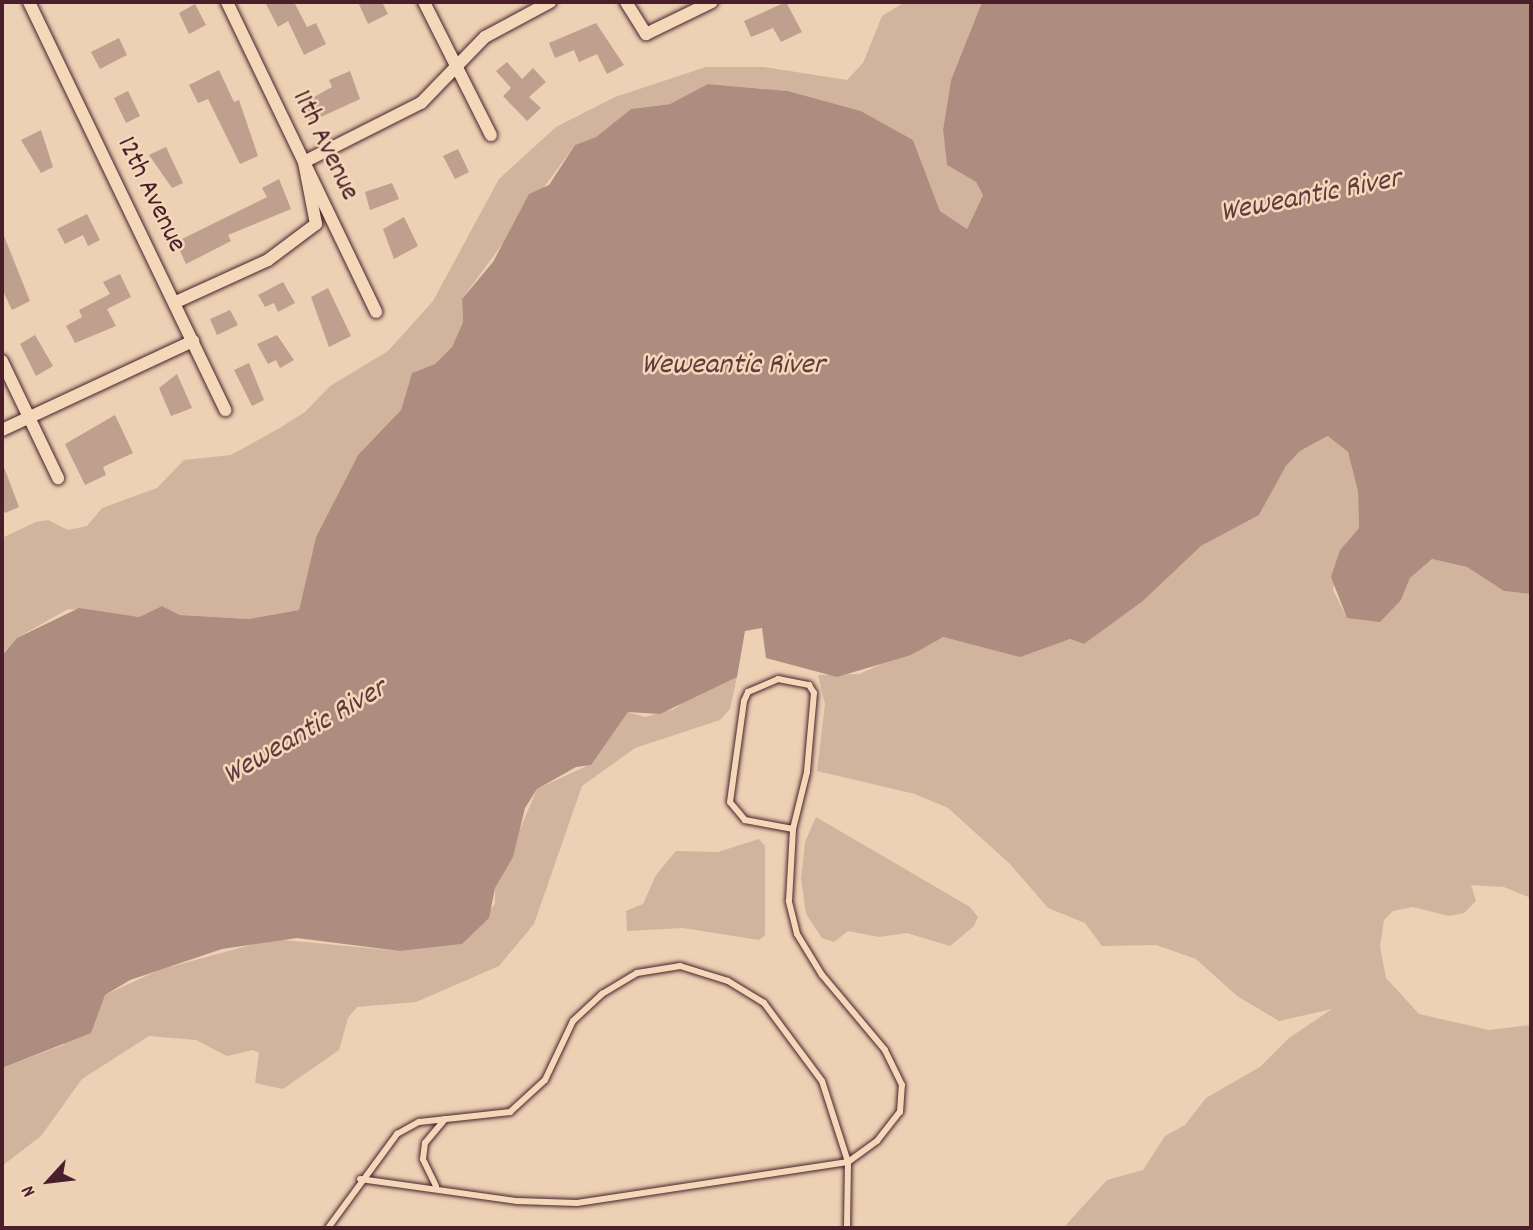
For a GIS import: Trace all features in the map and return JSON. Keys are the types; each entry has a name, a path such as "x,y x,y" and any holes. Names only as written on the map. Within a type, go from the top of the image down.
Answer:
{"street":[{"name":"12th Avenue","path":"29,2 176,302 225,410"},
{"name":"11th Avenue","path":"227,2 376,312"},
{"path":"424,2 491,135"},
{"path":"176,302 268,260 316,224 304,162 421,103 456,70 485,37 550,2"},
{"path":"626,2 646,34 712,2"},
{"path":"2,430 27,416 193,341"},
{"path":"2,361 58,478"}],"lane":[{"path":"360,1179 436,1186 517,1201 577,1203 848,1162 892,1125 900,1112 902,1085 885,1050 822,975 797,934 789,901 793,829 807,772 814,693 809,685 778,679 748,692 744,701 730,802 745,820 793,829"},
{"path":"328,1228 360,1179 397,1134 419,1122 510,1112 545,1080 573,1021 601,994 637,972 680,966 728,981 764,1003 822,1081 848,1162 847,1228"},
{"path":"436,1186 424,1159 425,1143 445,1119"}],"shaded area":[{"path":"905,2 982,2 951,80 943,130 947,165 976,182 983,195 967,229 940,211 913,140 861,111 788,91 709,84 670,104 631,109 596,137 575,145 462,299 463,322 452,347 435,364 412,373 401,410 358,455 316,537 299,610 249,619 180,615 162,606 139,617 68,609 17,638 2,656 4,537 36,522 48,520 68,530 87,526 102,508 157,488 184,460 231,455 278,429 305,412 330,386 388,351 433,301 499,179 556,127 615,97 706,67 764,67 847,80 863,63 882,16"},
{"path":"1329,436 1348,452 1358,492 1359,528 1340,550 1333,590 1347,618 1401,600 1410,578 1432,559 1467,567 1504,591 1531,594 1531,898 1504,887 1471,885 1476,901 1464,913 1449,916 1413,907 1393,911 1384,920 1380,947 1386,978 1419,1014 1489,1030 1531,1025 1531,1228 1063,1228 1107,1180 1143,1170 1165,1136 1185,1125 1206,1098 1260,1067 1289,1038 1332,1009 1279,1021 1237,996 1196,959 1156,945 1102,946 1085,923 1048,908 1010,864 948,808 915,794 817,771 825,704 818,675 859,674 943,637 983,647 1047,645 1071,639 1084,644 1143,601 1201,546 1259,515 1286,466 1300,451"},
{"path":"737,677 730,709 720,720 635,748 582,786 534,924 499,966 416,1002 357,1007 348,1018 339,1050 283,1089 255,1083 259,1053 253,1050 227,1056 196,1040 149,1036 82,1079 41,1136 2,1166 2,1068 63,1045 105,995 159,970 273,939 400,951 462,944 495,904 495,888 537,789 591,764 628,712 645,717 674,709 706,687"},
{"path":"816,817 970,907 978,917 974,926 950,946 907,933 879,937 848,931 834,942 822,938 806,914 801,879 805,842"},
{"path":"759,839 765,846 765,935 759,940 683,928 627,931 626,911 643,904 656,875 676,851 718,852"}],"water":[{"name":"Weweantic River","path":"982,2 1531,2 1531,594 1504,591 1467,567 1432,559 1410,578 1401,600 1380,622 1347,618 1331,577 1340,550 1359,528 1358,492 1348,452 1328,436 1300,451 1286,466 1259,515 1201,546 1143,601 1084,644 1070,639 1020,657 943,637 911,655 837,677 766,658 762,628 745,631 737,677 660,714 628,712 591,765 576,767 537,789 525,808 513,857 495,888 489,918 462,944 400,951 297,938 222,949 130,980 105,995 91,1033 2,1068 2,656 17,638 79,608 139,617 162,606 180,615 249,619 299,610 316,537 358,455 401,410 412,373 435,364 452,347 463,322 462,299 493,262 529,194 549,185 575,145 596,137 631,109 670,104 708,84 788,91 861,111 913,140 940,211 967,229 983,195 976,182 947,165 943,130 951,80"}],"building":[{"path":"265,2 294,2 307,27 316,23 326,44 304,55 288,21 278,27"},
{"path":"358,2 382,2 388,14 368,24"},
{"path":"786,2 802,32 781,42 773,28 751,37 744,21"},
{"path":"195,4 206,25 189,34 179,13"},
{"path":"596,23 624,65 607,74 597,54 579,62 574,50 555,58 549,43"},
{"path":"119,38 127,55 100,69 91,52"},
{"path":"507,62 522,79 533,68 546,82 529,97 541,108 527,121 503,96 511,88 496,71"},
{"path":"219,70 234,102 239,100 258,156 240,164 208,99 198,103 189,85"},
{"path":"350,71 360,99 310,122 305,102 332,87 329,80"},
{"path":"128,91 140,116 126,123 114,98"},
{"path":"41,130 53,167 41,173 21,140"},
{"path":"166,147 183,183 172,188 149,155"},
{"path":"458,149 469,172 455,179 443,156"},
{"path":"279,179 291,209 228,235 231,241 186,264 176,242 267,197 262,188"},
{"path":"392,183 399,199 370,210 365,192"},
{"path":"87,214 100,240 88,246 83,235 65,244 57,229"},
{"path":"404,217 418,246 394,259 383,229"},
{"path":"2,231 30,301 12,310 2,289"},
{"path":"120,274 131,297 107,309 116,326 75,343 66,326 82,317 79,310 110,294 103,282"},
{"path":"283,282 295,303 278,312 274,303 265,307 258,295"},
{"path":"328,288 351,336 329,347 311,297"},
{"path":"230,310 238,325 217,335 210,319"},
{"path":"35,335 53,366 36,376 20,344"},
{"path":"277,335 294,360 280,368 276,360 268,364 257,344"},
{"path":"249,363 264,400 252,406 234,370"},
{"path":"177,374 192,408 171,416 159,388"},
{"path":"115,415 133,453 103,467 106,475 85,485 65,444"},
{"path":"2,462 19,507 5,513 2,506"}]}
